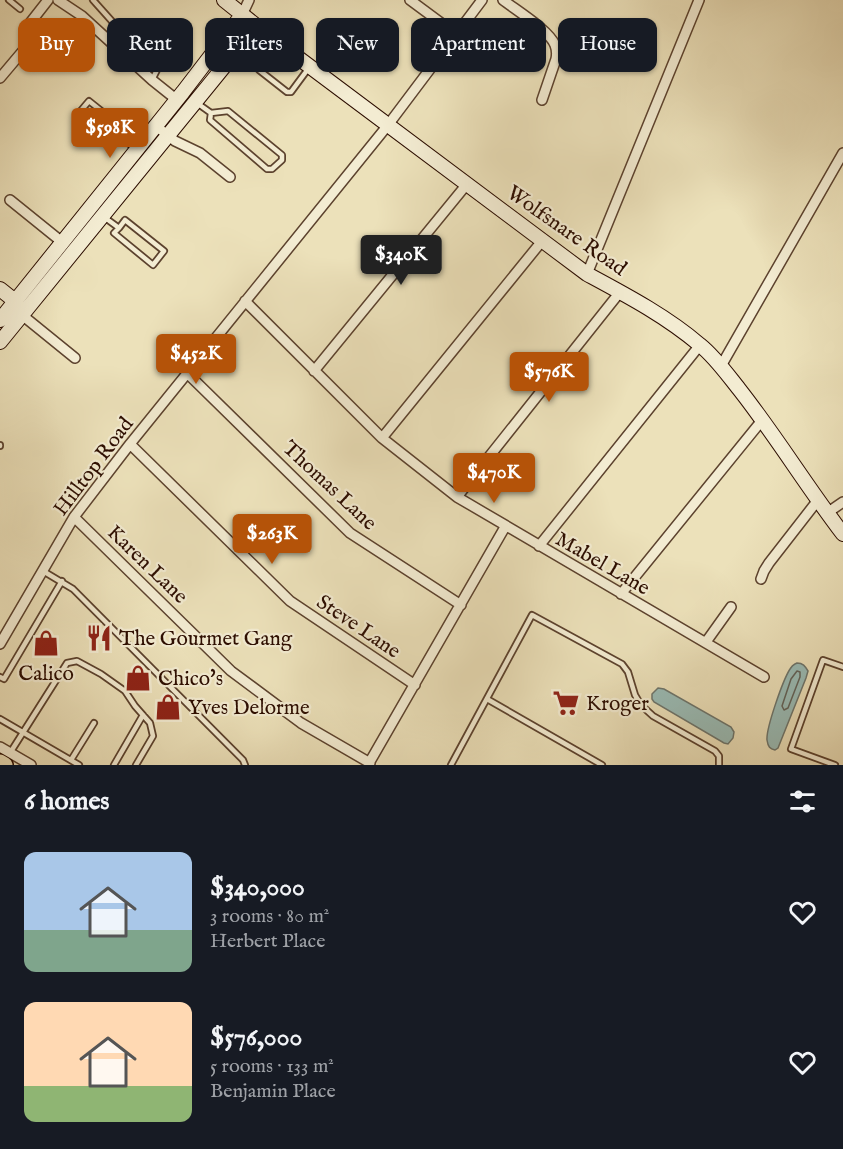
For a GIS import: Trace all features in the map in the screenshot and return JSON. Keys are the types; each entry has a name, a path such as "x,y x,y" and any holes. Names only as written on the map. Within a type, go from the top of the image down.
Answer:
{"street":[{"path":"0,78 27,46 30,23 48,0"},
{"path":"58,0 82,16 152,80 195,102"},
{"name":"Wolfsnare Road","path":"224,0 246,18"},
{"path":"0,342 97,211 133,146 156,126 180,96 242,15 249,0"},
{"path":"410,0 434,18"},
{"name":"Hilltop Road","path":"468,18 482,0"},
{"path":"503,0 537,26 555,44 556,59 542,100"},
{"path":"587,274 699,0"},
{"name":"Wolfsnare Road","path":"304,62 587,274 662,318 700,345 721,366 763,419 826,513 843,534"},
{"path":"6,308 62,242 97,211 168,135 219,72"},
{"name":"Hilltop Road","path":"0,644 74,517 130,444 388,125 428,72"},
{"path":"156,126 175,141 200,153 230,177"},
{"path":"721,366 843,153"},
{"path":"833,171 843,175"},
{"path":"314,371 467,184"},
{"path":"10,200 62,242"},
{"path":"382,438 542,241"},
{"path":"0,289 6,308 22,315 75,358"},
{"path":"457,497 620,292"},
{"name":"Mabel Lane","path":"245,301 382,438 457,497 764,677"},
{"path":"539,546 700,345"},
{"name":"Thomas Lane","path":"188,374 350,533 461,605"},
{"path":"621,594 763,419"},
{"name":"Steve Lane","path":"130,444 290,601 415,685"},
{"path":"761,579 769,563 818,500"},
{"path":"826,513 843,502"},
{"name":"Karen Lane","path":"74,517 231,671 301,723 369,764"},
{"path":"369,764 505,527"},
{"path":"706,642 731,607"},
{"path":"0,747 5,760 31,765"}],"lane":[{"path":"9,0 20,9"},
{"path":"93,0 118,28 160,64 152,80"},
{"path":"262,72 287,92 291,92 310,66"},
{"path":"89,101 124,129 133,146 113,142 78,114 89,101"},
{"path":"195,102 211,113 228,111 282,155 282,159 272,169 267,169 210,120 211,113"},
{"path":"97,211 118,228"},
{"path":"125,220 164,252 153,265 114,233 118,228 125,220"},
{"path":"43,571 73,589 243,760 245,765"},
{"path":"0,686 2,678 62,581"},
{"path":"451,765 532,615 622,664 628,672 635,695 641,705 654,716 715,751 719,756 719,765"},
{"path":"835,765 791,749 823,660 843,668"},
{"path":"5,760 67,663 77,662 125,691 150,723 153,736 137,763 146,765"},
{"path":"487,699 602,765"},
{"path":"114,765 143,715"},
{"path":"0,719 79,765"},
{"path":"71,760 94,723"}],"water":[{"path":"797,663 804,665 808,671 778,748 773,750 767,740 772,715 787,675 792,665"},
{"path":"658,688 664,689 731,727 734,732 733,738 728,744 724,743 654,702 652,694"}],"place":[{"name":"The Gourmet Gang","path":"99,638"},
{"name":"Calico","path":"46,643"},
{"name":"Chico's","path":"138,678"},
{"name":"Kroger","path":"566,703"},
{"name":"Yves Delorme","path":"168,707"}]}
